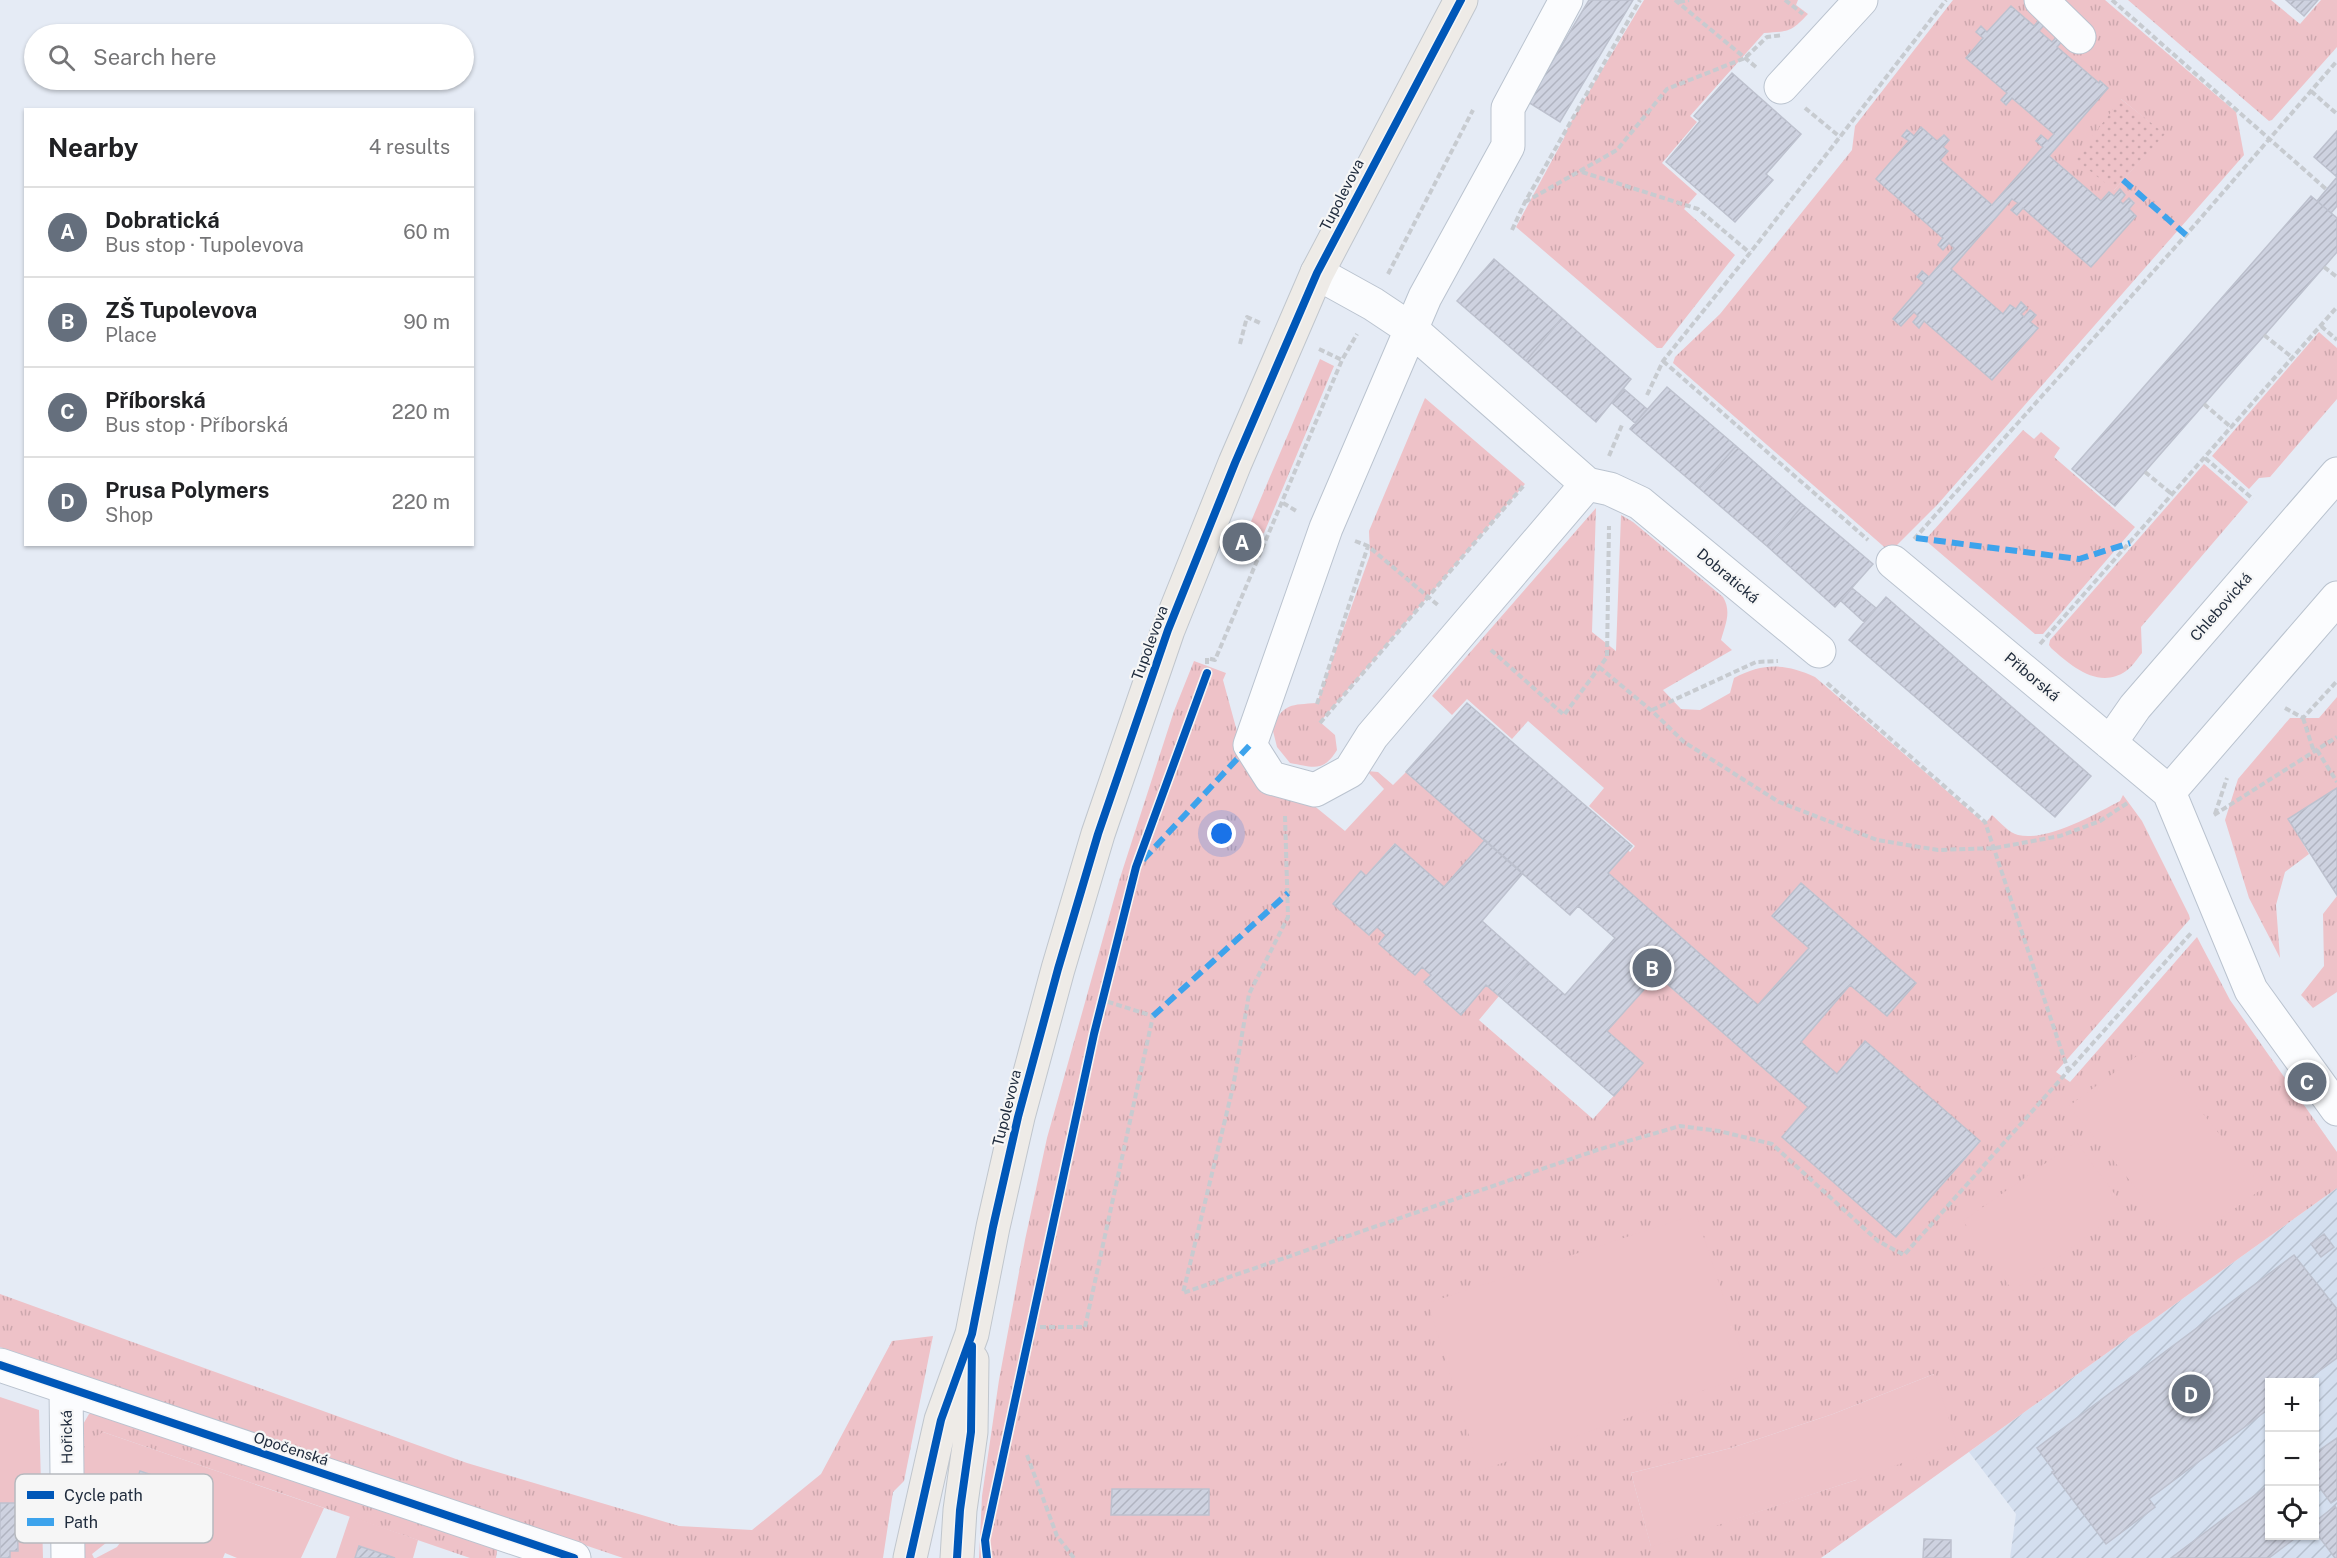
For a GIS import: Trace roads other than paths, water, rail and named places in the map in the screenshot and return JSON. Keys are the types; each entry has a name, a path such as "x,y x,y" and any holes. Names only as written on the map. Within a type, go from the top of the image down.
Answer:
{"main road":[{"name":"Tupolevova","path":"910,1558 941,1419 972,1334 1018,1117 1058,969 1098,834 1172,619 1227,483 1317,273 1461,0"},
{"name":"Tupolevova","path":"957,1558 960,1510 971,1432 972,1334"}],"street":[{"path":"1566,0 1508,108 1508,146 1425,297 1326,528 1250,745 1271,778 1315,790 1350,771 1372,736 1599,486"},
{"path":"1781,87 1861,0"},
{"path":"2042,0 2079,37"},
{"name":"Dobratická","path":"1317,273 1373,304 1412,330 1599,486 1640,503 1819,651"},
{"name":"Chlebovická","path":"2110,743 2135,707 2337,474"},
{"name":"Příborská","path":"1893,562 2169,792 2250,990 2337,1109"},
{"path":"2169,792 2337,598"},
{"name":"Opočenská","path":"0,1365 574,1558"},
{"name":"Hořická","path":"66,1389 67,1474"},
{"name":"Hořická","path":"68,1543 68,1558"}],"place":[{"name":"Dobratická","path":"1242,542"},
{"name":"ZŠ Tupolevova","path":"1652,968"},
{"name":"Příborská","path":"2307,1082"},
{"name":"Prusa Polymers","path":"2191,1394"}]}
